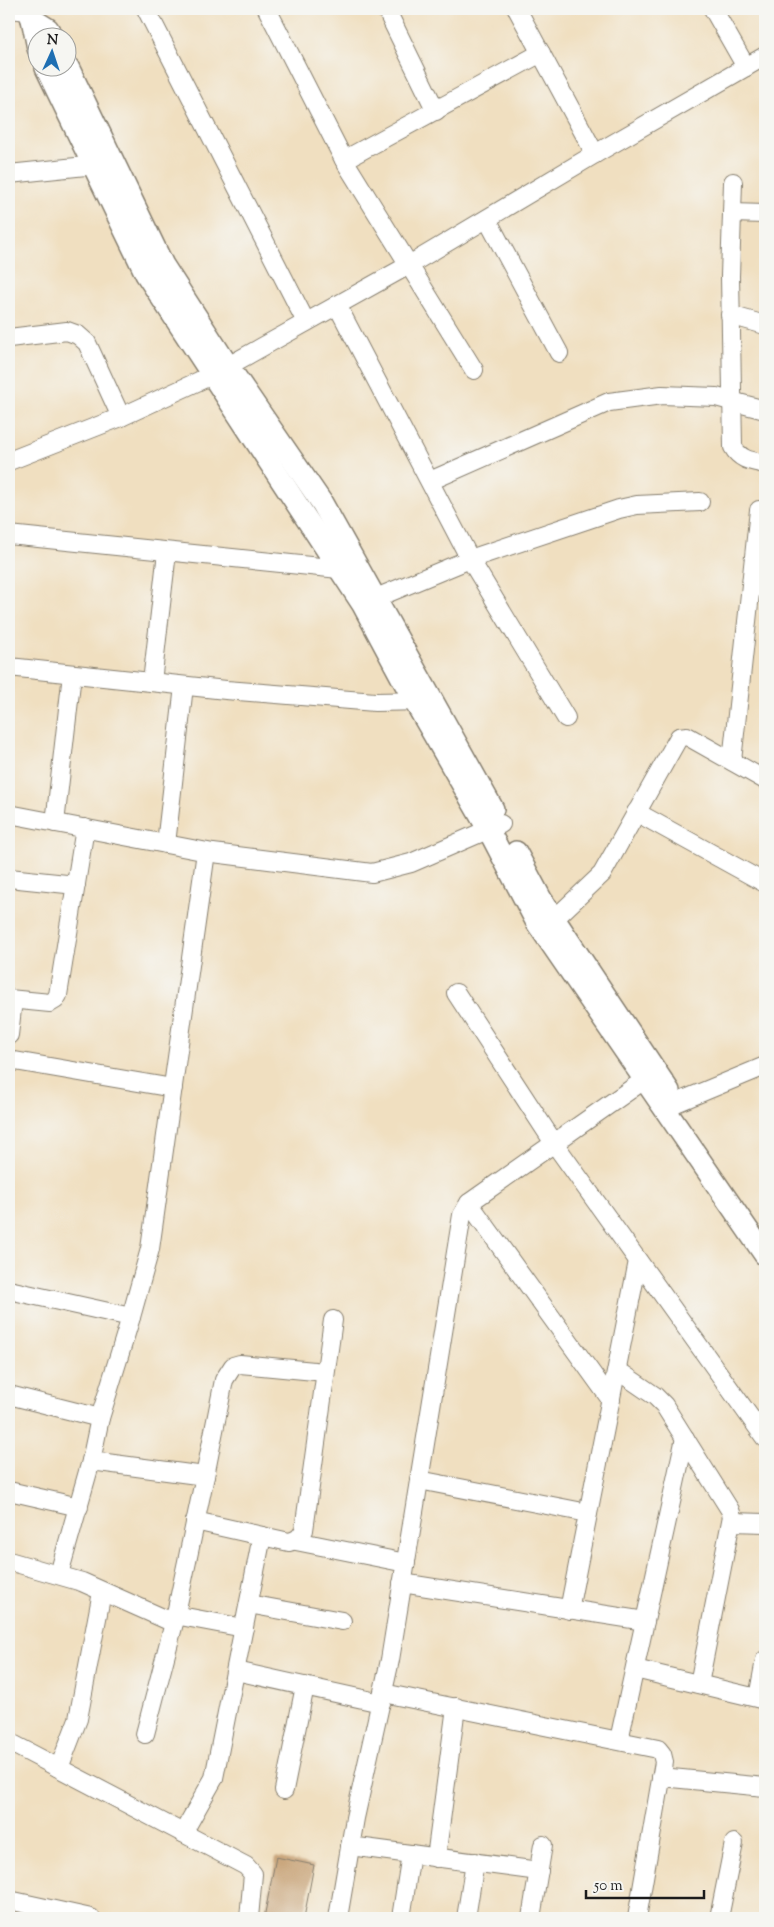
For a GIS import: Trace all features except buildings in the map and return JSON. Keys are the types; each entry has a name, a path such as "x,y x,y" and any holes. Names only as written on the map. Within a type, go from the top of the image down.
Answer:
{"street":[{"path":"146,9 306,322"},
{"path":"267,9 344,160 474,370"},
{"path":"386,9 436,112"},
{"path":"517,9 595,154"},
{"path":"713,9 746,67"},
{"path":"24,12 47,28"},
{"path":"24,12 30,28"},
{"path":"344,160 436,112 541,53"},
{"path":"9,461 121,417 220,370 409,265 595,154 765,56"},
{"path":"52,78 104,164"},
{"path":"72,78 146,274 322,503 376,598 424,701"},
{"path":"9,174 104,164"},
{"path":"9,170 27,173"},
{"path":"733,182 730,315 733,447 737,455 749,461 765,464"},
{"path":"732,213 765,214"},
{"path":"487,219 559,353"},
{"path":"338,305 470,559 566,718"},
{"path":"730,315 765,324"},
{"path":"9,338 67,331 78,335 87,343 121,417"},
{"path":"220,370 338,569 424,701 542,916 649,1076 765,1232"},
{"path":"430,481 609,402 662,395 716,397 765,410"},
{"path":"376,598 470,559 628,506 700,502"},
{"path":"732,761 760,552 759,510"},
{"path":"9,535 360,571"},
{"path":"152,682 166,552"},
{"path":"9,667 184,686 375,702 424,701"},
{"path":"55,823 72,674"},
{"path":"166,844 184,686"},
{"path":"542,916 597,881 679,738 687,736 765,780"},
{"path":"636,812 765,883"},
{"path":"9,814 206,852 372,873 411,863 494,826"},
{"path":"9,1035 11,999 43,1003 55,1000 85,828"},
{"path":"59,1574 79,1507 100,1418 150,1249 206,852"},
{"path":"9,878 76,885"},
{"path":"456,993 554,1143 765,1438"},
{"path":"9,1060 173,1088"},
{"path":"671,1107 765,1066"},
{"path":"338,1918 350,1846 382,1698 406,1563 460,1225 465,1208 469,1203 649,1076"},
{"path":"671,1107 765,1255"},
{"path":"469,1203 610,1400"},
{"path":"569,1610 638,1261"},
{"path":"9,1290 131,1317"},
{"path":"296,1541 304,1530 332,1320"},
{"path":"144,1734 174,1619 224,1380 233,1366 240,1364 325,1372"},
{"path":"616,1370 660,1400 730,1510 732,1522 699,1684"},
{"path":"9,1395 100,1418"},
{"path":"619,1740 685,1438"},
{"path":"91,1461 205,1476"},
{"path":"419,1480 588,1513"},
{"path":"9,1491 79,1507"},
{"path":"195,1521 289,1542 296,1541 406,1563"},
{"path":"732,1522 765,1523"},
{"path":"183,1833 214,1778 262,1536"},
{"path":"9,1561 82,1582 100,1591 174,1619 244,1628"},
{"path":"402,1583 645,1621"},
{"path":"59,1768 78,1719 100,1591"},
{"path":"249,1604 342,1621"},
{"path":"635,1669 761,1699 765,1660"},
{"path":"236,1671 305,1686 456,1707 658,1749 662,1754 664,1762 637,1918"},
{"path":"284,1790 305,1686"},
{"path":"436,1858 456,1707"},
{"path":"9,1742 250,1870 253,1879 249,1918"},
{"path":"661,1777 765,1787"},
{"path":"719,1918 734,1843"},
{"path":"531,1918 543,1845"},
{"path":"350,1846 539,1871"},
{"path":"401,1918 411,1854"},
{"path":"466,1918 475,1862"},
{"path":"9,1900 91,1918"}]}
